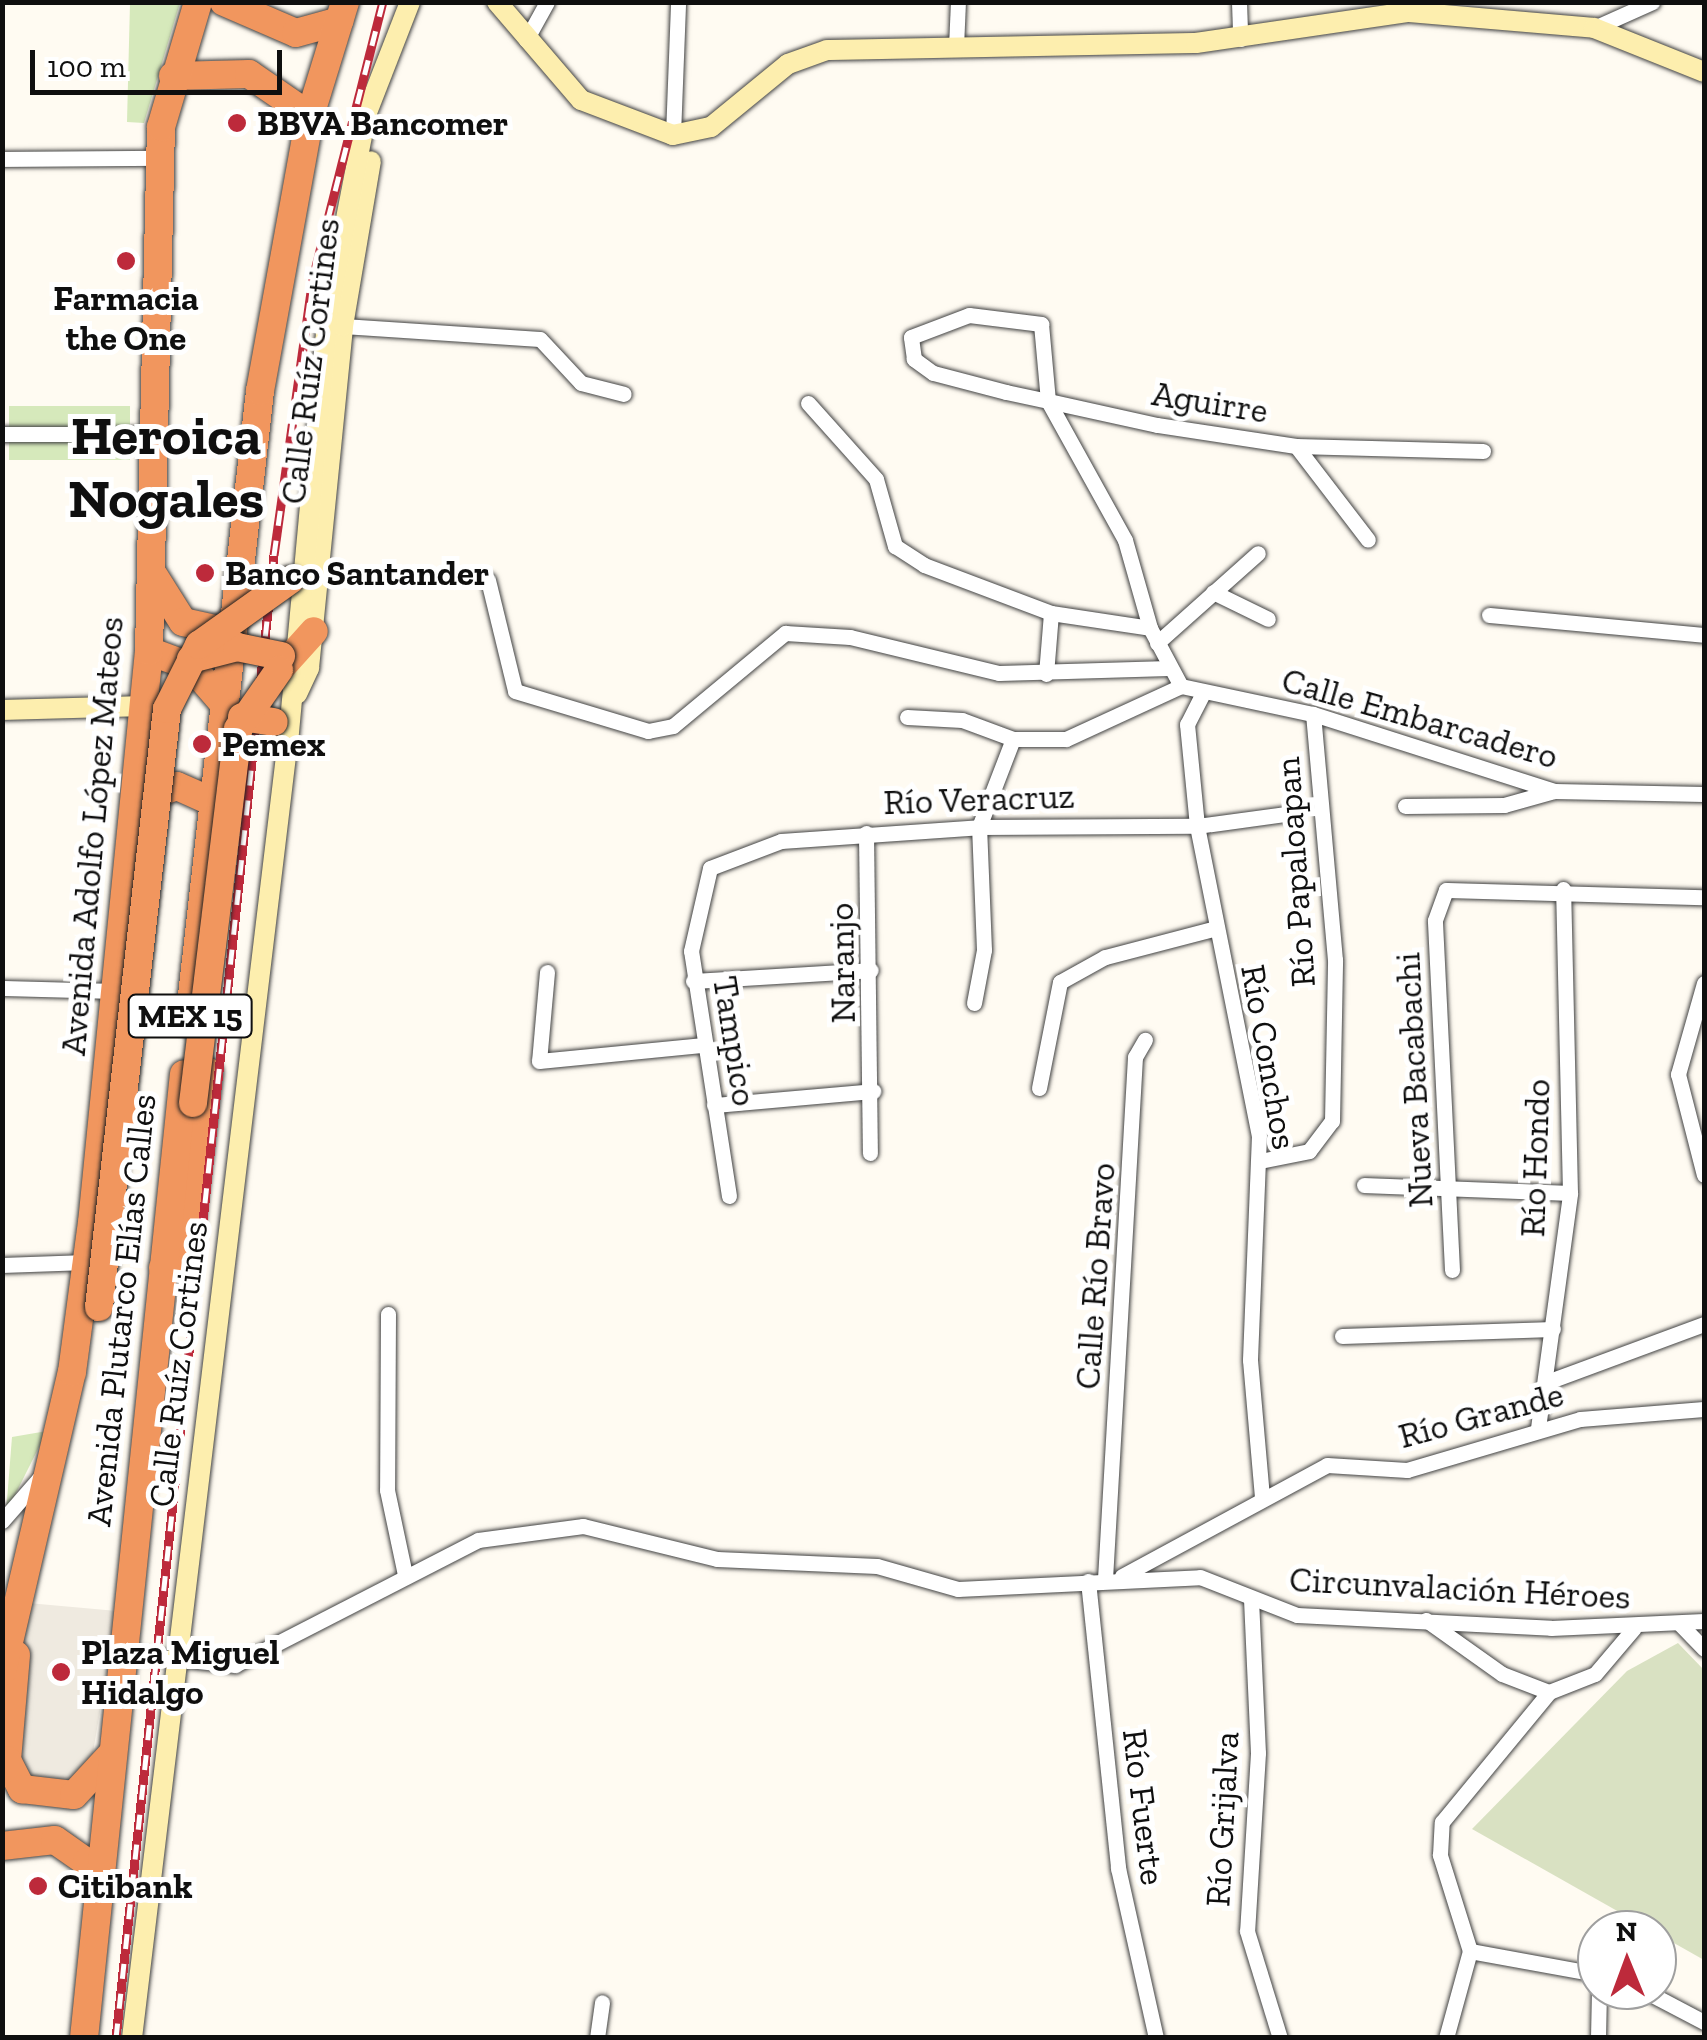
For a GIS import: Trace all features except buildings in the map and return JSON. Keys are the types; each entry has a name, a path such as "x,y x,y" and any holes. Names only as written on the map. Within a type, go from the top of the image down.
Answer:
{"highway":[{"name":"Avenida Adolfo López Mateos","path":"2,1672 72,1372 86,1262 117,991 149,650 153,575 149,434 158,158 172,76 198,2"},
{"path":"224,2 296,33 347,9"},
{"path":"163,1268 188,1248 198,1175 276,333 347,9"},
{"name":"Avenida Plutarco Elías Calles","path":"84,2038 213,802 233,710 233,633 249,462 310,116 347,9"},
{"path":"172,76 249,74 310,116"},
{"path":"153,575 183,622 233,633"},
{"path":"72,1372 99,1306 162,740 186,660 225,622 296,576"},
{"path":"233,710 290,674 314,632"},
{"path":"186,660 222,648 290,674"},
{"path":"149,650 192,667 233,710 282,727"},
{"path":"163,1268 193,1103 233,710"},
{"path":"135,802 177,786 213,802"},
{"path":"26,1560 8,1701 12,1772 36,1796 74,1795 114,1750"},
{"path":"2,1846 55,1840 87,1862 98,1888"}],"street":[{"name":"Calle Ruíz Cortines","path":"314,632 343,326 382,86 410,2"},
{"path":"497,2 581,100 673,135 711,127 811,54 1240,39 1410,12 1594,28 1704,72"},
{"path":"526,40 547,2"},
{"path":"673,135 678,2"},
{"path":"956,47 958,2"},
{"path":"1239,2 1240,39"},
{"path":"1594,28 1652,2"},
{"name":"Calle Ruíz Cortines","path":"132,2038 290,674 296,576 336,255 366,115 382,86"},
{"path":"2,159 158,158"},
{"name":"Aguirre","path":"1048,402 1040,322 969,315 918,327 911,350 933,373 1048,402 1296,446 1483,451"},
{"path":"343,326 540,339 581,383 624,394"},
{"path":"907,717 962,720 1013,739 1079,736 1181,686 1154,636 1125,540 1048,402"},
{"path":"808,403 876,479 896,546 1051,613 1154,636 1258,553"},
{"path":"2,434 149,434"},
{"path":"1296,446 1368,540"},
{"path":"488,580 514,691 648,731 673,726 784,633 850,638 945,665 1046,674 1169,668"},
{"path":"1213,592 1268,619"},
{"path":"1046,674 1051,613"},
{"path":"1489,615 1704,635"},
{"name":"Calle Embarcadero","path":"1181,686 1202,695 1313,714 1554,791 1704,794"},
{"name":"Río Conchos","path":"1202,695 1187,724 1196,826 1260,1161 1250,1360 1262,1496"},
{"path":"2,710 144,706"},
{"name":"Río Papaloapan","path":"1260,1161 1323,1143 1332,1120 1336,977 1313,714"},
{"path":"974,1004 984,950 978,827 1013,739"},
{"path":"1405,806 1504,804 1554,791"},
{"name":"Río Veracruz","path":"697,896 710,868 746,849 866,833 978,827 1196,826 1286,814"},
{"name":"Naranjo","path":"866,833 874,1091 870,1153"},
{"path":"1563,889 1704,897"},
{"name":"Nueva Bacabachi","path":"1452,1270 1455,1188 1435,920 1446,890 1563,889"},
{"name":"Río Hondo","path":"1538,1428 1570,1193 1563,889"},
{"name":"Tampico","path":"697,896 693,980 729,1196"},
{"path":"1039,1088 1060,982 1105,957 1216,928"},
{"path":"693,980 871,970"},
{"path":"548,972 539,1061 702,1046"},
{"path":"1704,982 1678,1086 1704,1176"},
{"path":"2,988 117,991"},
{"name":"Calle Río Bravo","path":"1096,1580 1135,1057 1145,1040"},
{"path":"714,1105 874,1091"},
{"path":"1364,1184 1570,1193"},
{"path":"2,1265 86,1262"},
{"path":"388,1314 387,1490 405,1575"},
{"path":"1547,1382 1704,1324"},
{"path":"1342,1336 1552,1329"},
{"name":"Río Grande","path":"1122,1576 1262,1496 1327,1465 1407,1470 1538,1428 1704,1409"},
{"path":"2,1520 46,1471"},
{"name":"Circunvalación Héroes","path":"123,1654 174,1663 235,1666 478,1540 583,1526 717,1560 864,1564 958,1589 1122,1576 1200,1577 1297,1615 1634,1628 1704,1621"},
{"name":"Río Fuerte","path":"1096,1580 1114,1839 1156,2038"},
{"name":"Río Grijalva","path":"1252,1599 1258,1753 1247,1930 1280,2038"},
{"path":"1426,1620 1502,1674 1549,1692"},
{"path":"1679,1624 1704,1649"},
{"path":"1446,2038 1470,1950 1440,1854 1442,1822 1549,1692 1596,1674 1634,1628"},
{"path":"1470,1950 1577,1970"},
{"path":"598,2038 602,2002"},
{"path":"1677,2008 1704,2022"},
{"path":"1598,2038 1599,2010"}],"green space":[{"path":"130,3 180,3 144,123 127,122"},
{"path":"9,406 130,406 130,460 9,460"},
{"path":"47,1431 6,1513 12,1437"},
{"path":"1678,1643 1704,1670 1704,1960 1677,1945 1677,1910 1615,1910 1472,1829 1627,1671"}],"shaded area":[{"name":"Plaza Miguel Hidalgo","path":"28,1603 117,1611 89,1776 49,1790 22,1781 3,1734"}],"railway":[{"path":"116,2038 274,555 313,278 383,2"}],"place":[{"name":"BBVA Bancomer","path":"237,123"},
{"name":"Farmacia the One","path":"126,261"},
{"name":"Banco Santander","path":"205,573"},
{"name":"Pemex","path":"202,744"},
{"name":"Plaza Miguel Hidalgo","path":"61,1672"},
{"name":"Citibank","path":"38,1886"}],"district":[{"name":"Heroica Nogales","path":"166,466"}]}
